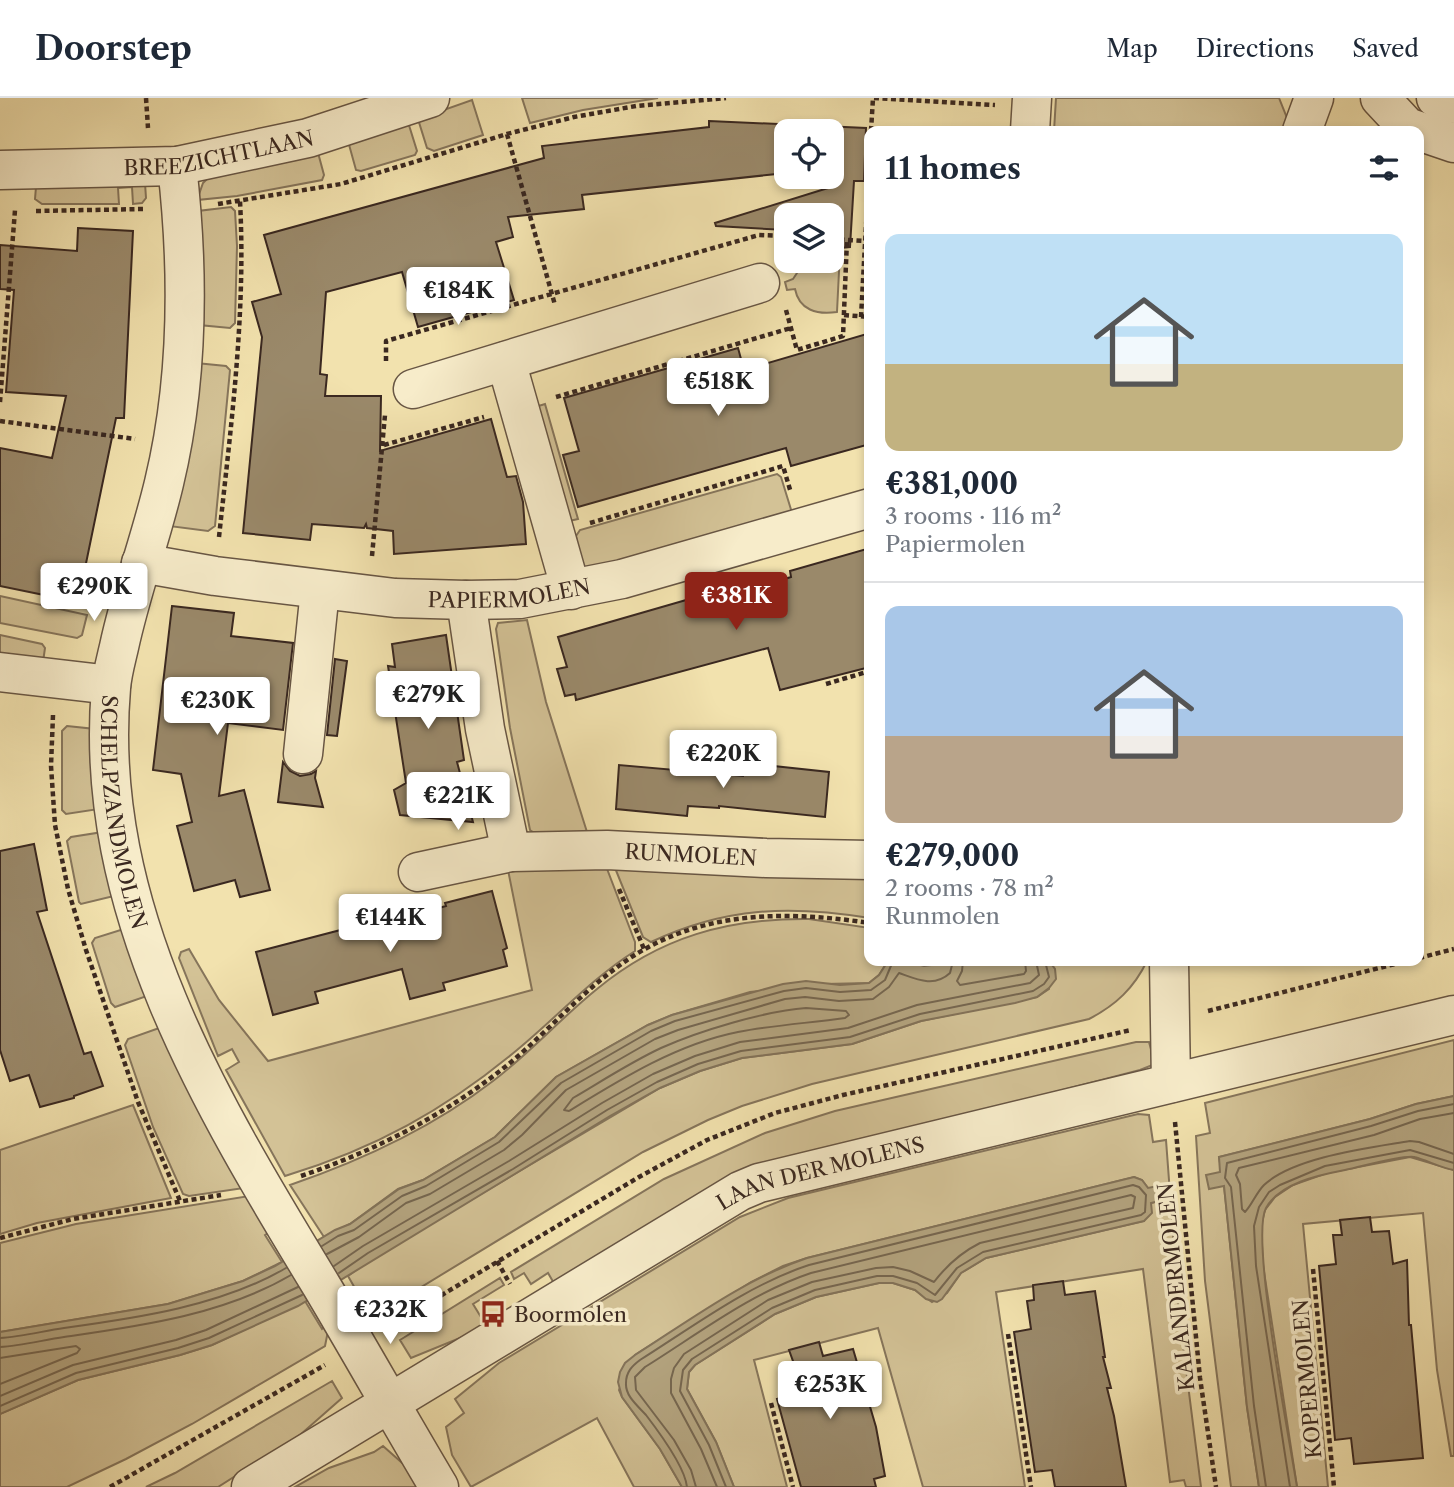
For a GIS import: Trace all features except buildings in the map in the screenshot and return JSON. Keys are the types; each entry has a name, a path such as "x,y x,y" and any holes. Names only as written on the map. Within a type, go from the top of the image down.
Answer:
{"street":[{"name":"BREEZICHTLAAN","path":"0,170 177,166 309,138 430,98"},
{"path":"1304,126 1314,98"},
{"path":"1380,98 1406,126"},
{"path":"1436,98 1454,104"},
{"path":"1424,133 1454,143"},
{"name":"SCHELPZANDMOLEN","path":"177,166 186,284 177,411 164,482 125,620 111,685 108,754 115,821 141,932 192,1059 262,1187 389,1404"},
{"path":"413,389 771,278"},
{"path":"506,361 571,590"},
{"name":"PAPIERMOLEN","path":"141,563 215,576 395,598 520,598 622,579 864,510"},
{"path":"303,754 320,590"},
{"path":"466,600 485,729 511,852"},
{"path":"0,672 111,685"},
{"name":"RUNMOLEN","path":"418,872 511,852 607,850 864,860"},
{"path":"1169,966 1171,1083"},
{"name":"LAAN DER MOLENS","path":"251,1487 740,1191 759,1183 1454,1015"},
{"path":"389,1404 439,1487"}],"path":[{"path":"6,209 115,211 240,201 341,184 507,134 574,117 636,106 726,98"},
{"path":"871,126 874,98 1031,112"},
{"path":"507,134 565,343"},
{"path":"215,576 237,371 242,297 240,201"},
{"path":"0,402 15,210"},
{"path":"765,235 771,278 797,350 843,336 848,240"},
{"path":"844,240 864,241 861,317 844,316"},
{"path":"384,445 791,328"},
{"path":"0,421 171,443"},
{"path":"555,533 783,466 802,527"},
{"path":"826,684 864,673"},
{"path":"56,678 51,766 55,825 68,889 138,1102 180,1200"},
{"path":"607,850 611,870 644,949"},
{"path":"0,1238 73,1219 262,1187 337,1164 385,1142 448,1107 510,1063 600,981 644,949 701,926 743,917 789,914 864,922"},
{"path":"1424,957 1454,949"},
{"name":"KALANDERMOLEN","path":"1171,1083 1200,1378 1216,1487"},
{"path":"497,1261 510,1284"},
{"name":"KOPERMOLEN","path":"1313,1269 1334,1487"},
{"path":"1008,1335 1031,1487"},
{"path":"771,1403 793,1487"}],"shaded area":[{"path":"522,98 658,98 583,110 530,123"},
{"path":"1056,98 1279,98 1289,123 1288,126 1054,126"},
{"path":"472,100 483,135 434,151 427,148 418,119"},
{"path":"408,122 417,151 415,155 361,171 356,170 348,141"},
{"path":"317,149 324,175 322,180 237,196 197,200 203,183 210,176"},
{"path":"145,183 146,198 142,203 133,204 132,187 118,188 119,204 42,204 35,199 36,187"},
{"path":"231,207 235,211 237,246 235,323 230,328 199,325 198,211"},
{"path":"797,273 839,273 837,312 810,310 800,302 795,289 787,290 785,282 793,279"},
{"path":"196,363 226,366 230,370 215,526 208,531 169,526"},
{"path":"545,404 578,519 565,522 532,408"},
{"path":"777,474 781,477 793,516 582,574 576,536 580,530"},
{"path":"0,596 87,615 82,635 77,638 0,623"},
{"path":"527,620 546,702 587,832 548,843 530,830 510,728 496,629 498,623"},
{"path":"0,635 42,644 45,648 43,662 0,656"},
{"path":"67,726 95,729 99,809 66,814 62,810 62,731"},
{"path":"103,832 118,895 81,904 67,841 71,837"},
{"path":"604,861 635,942 635,951 604,974 490,1072 435,1109 379,1140 285,1176 226,1070 239,1062 232,1049 218,1056 179,958 181,952 189,949 219,1000 268,1061 532,990 508,870"},
{"path":"615,868 864,871 864,917 812,911 758,912 705,922 651,942 643,937"},
{"path":"809,919 864,927 864,966 885,966 869,983 824,984 750,992 672,1015 648,1025 556,1077 495,1137 423,1180 398,1189 350,1224 324,1237 290,1185 370,1154 446,1114 507,1070 597,989 645,956 696,934 751,922"},
{"path":"127,928 150,995 115,1007 111,1003 92,943 95,938"},
{"path":"1049,966 1144,966 1123,995 1089,1019 812,1084 742,1106 708,1120 643,1152 377,1314 351,1311 364,1304 348,1276 371,1259 660,1088 700,1071 742,1058 852,1044 921,1021 1037,997 1049,989"},
{"path":"162,1027 244,1188 189,1196 183,1194 153,1127 125,1045 128,1039"},
{"path":"1454,1040 1454,1096 1219,1157 1247,1407 1259,1487 1231,1487 1205,1281 1196,1136 1210,1133 1205,1103"},
{"path":"1136,1042 1149,1042 1155,1064 993,1108 555,1285 548,1273 531,1284 524,1273 514,1279 511,1272 664,1179 765,1133 835,1111"},
{"path":"133,1105 171,1198 37,1223 0,1234 0,1150"},
{"path":"1138,1114 1149,1115 1153,1142 1166,1140 1179,1314 1201,1487 1186,1487 1184,1480 1170,1482 1143,1269 996,1292 1025,1487 923,1487 878,1328 754,1360 787,1487 734,1487 716,1442 687,1389 689,1372 695,1365 775,1314 816,1297 879,1283 893,1283 915,1290 932,1302 947,1293 961,1273 986,1258 1144,1221 1151,1203 1166,1199 1134,1177 783,1266 751,1282 635,1355 619,1390 660,1449 682,1487 634,1487 597,1418 471,1487 452,1455 446,1427 464,1413 455,1399 499,1363 740,1217 788,1198"},
{"path":"1410,1157 1454,1170 1454,1456 1451,1456 1437,1370 1423,1213 1303,1224 1328,1487 1297,1487 1263,1265 1261,1226 1265,1210 1275,1197 1293,1185 1327,1173"},
{"path":"249,1196 268,1233 265,1235 282,1262 243,1281 168,1304 0,1332 0,1243 76,1224"},
{"path":"500,1278 504,1285 473,1304 487,1327 411,1358 400,1340"},
{"path":"305,1301 322,1329 324,1327 328,1331 325,1346 192,1424 67,1487 0,1487 0,1414 78,1380 212,1345"},
{"path":"332,1381 342,1398 300,1435 218,1487 146,1487 175,1473"},
{"path":"383,1446 418,1477 424,1487 295,1487 329,1468 374,1452"}],"water":[{"path":"885,966 1053,966 1056,979 1037,997 1015,1003 921,1021 852,1044 742,1058 700,1071 660,1088 610,1116 298,1306 212,1345 78,1380 0,1414 0,1332 168,1304 243,1281 350,1224 399,1189 423,1180 495,1137 556,1077 648,1025 672,1015 783,984 806,981 840,985 869,983"},
{"path":"1454,1096 1454,1170 1414,1157 1390,1159 1290,1186 1272,1199 1266,1208 1262,1227 1267,1298 1297,1487 1259,1487 1247,1407 1224,1186 1209,1189 1206,1175 1220,1172 1219,1157"},
{"path":"1134,1177 1142,1180 1148,1188 1163,1185 1167,1199 1151,1203 1152,1213 1144,1221 986,1258 961,1273 937,1302 926,1299 915,1290 893,1283 879,1283 816,1297 775,1314 695,1365 689,1372 687,1389 716,1442 734,1487 682,1487 660,1449 622,1397 618,1382 625,1363 718,1301 784,1267 807,1258"}],"place":[{"name":"Boormolen","path":"493,1314"}]}
